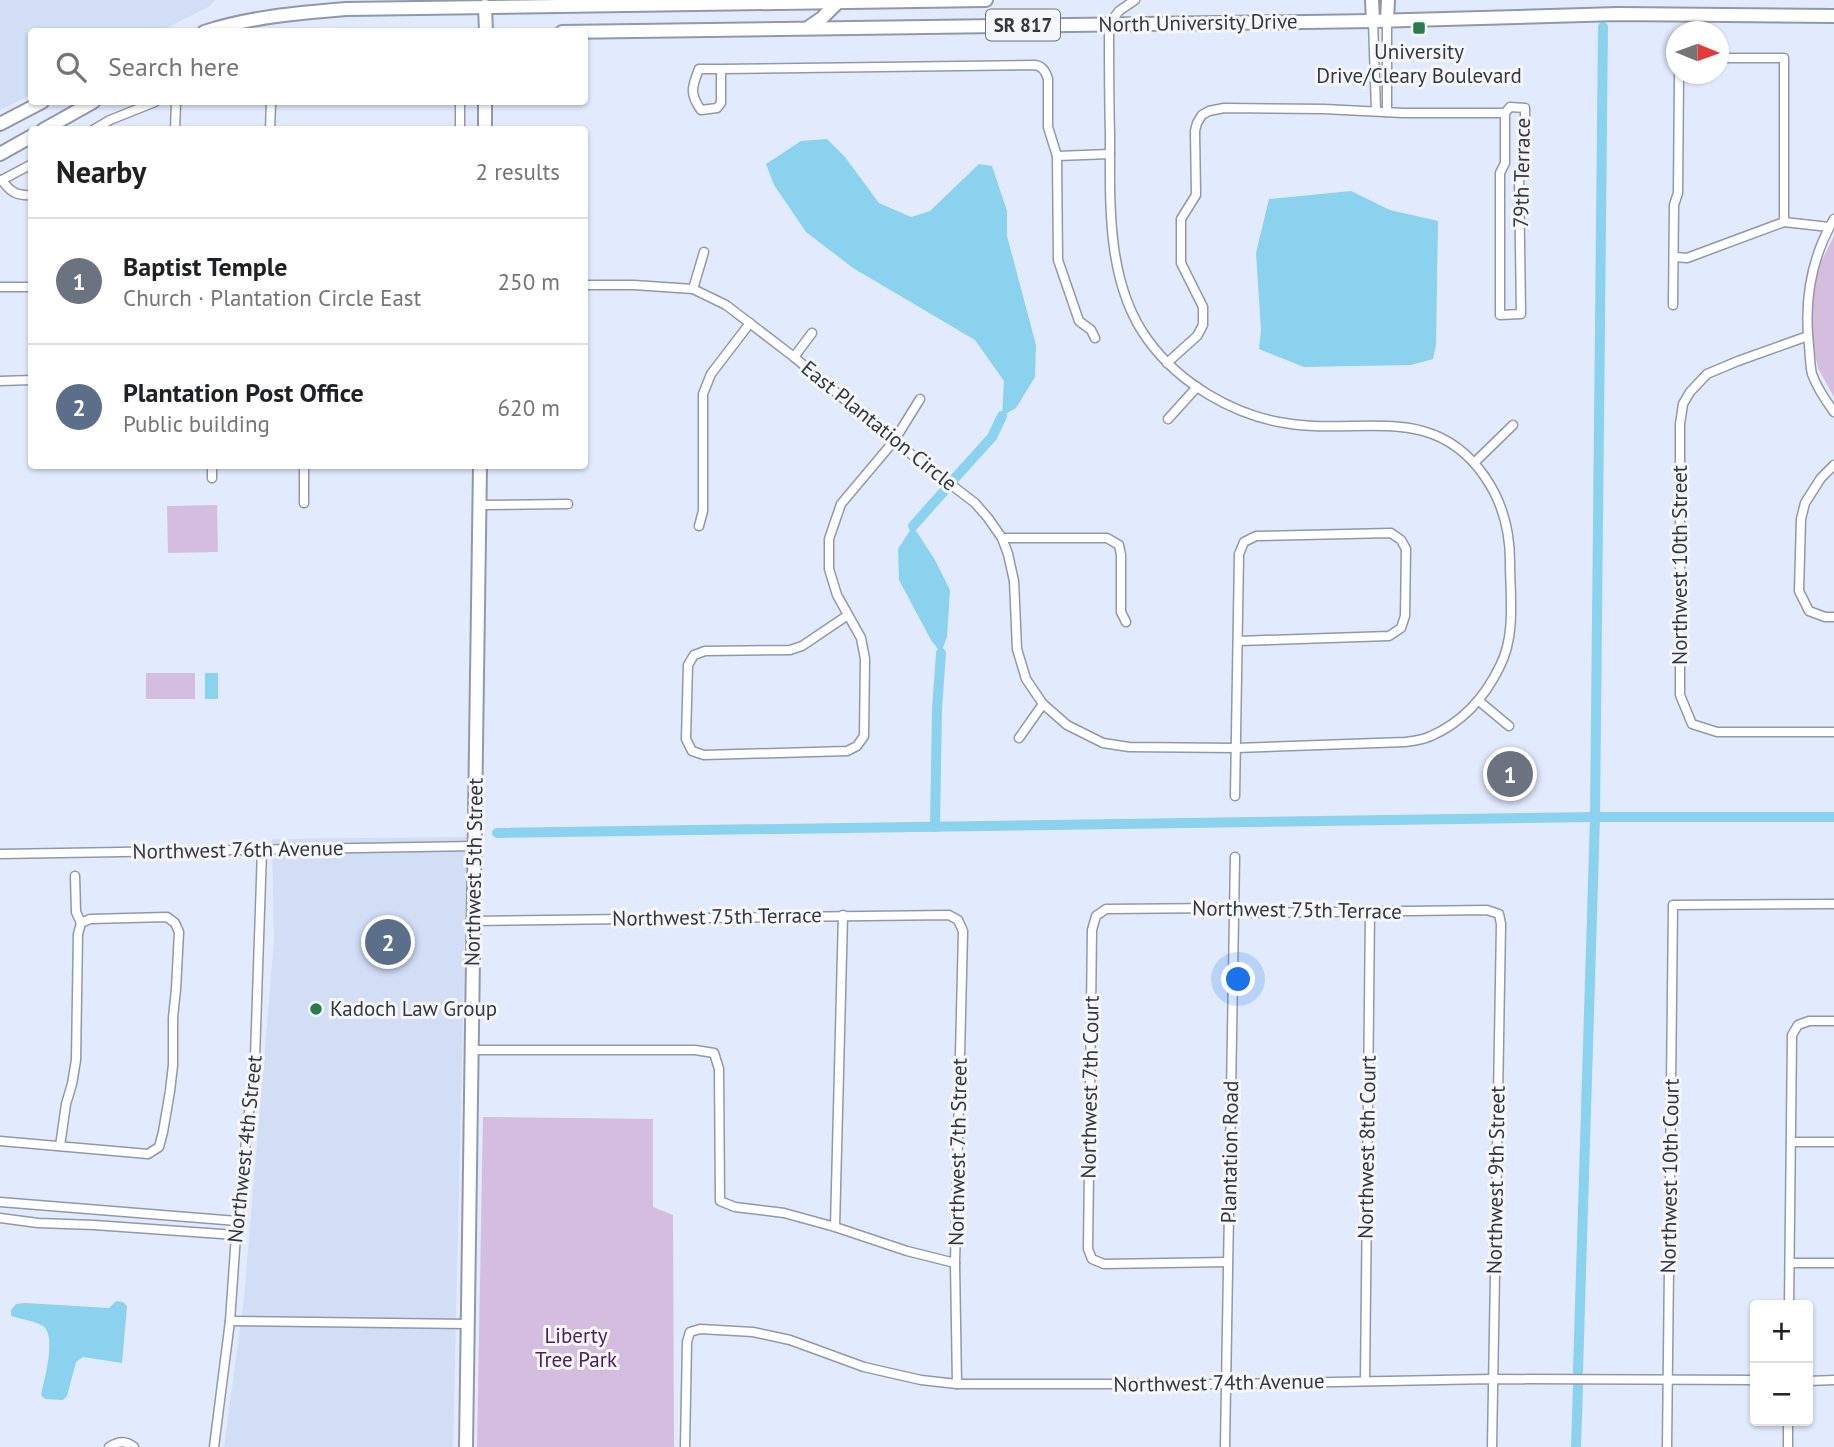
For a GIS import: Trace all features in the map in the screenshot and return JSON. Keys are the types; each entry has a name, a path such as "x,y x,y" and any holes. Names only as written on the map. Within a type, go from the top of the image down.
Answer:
{"main road":[{"name":"SR 817","path":"216,28 270,16 346,9 986,0"},
{"path":"1372,0 1373,21"},
{"path":"1387,20 1388,0"},
{"path":"809,27 822,18 832,1"},
{"path":"485,6 486,28"},
{"path":"1780,15 1788,9 1834,8"},
{"name":"North University Drive","path":"588,31 1373,21 1618,14 1834,16"},
{"path":"0,124 36,105"},
{"path":"50,126 88,105"},
{"path":"485,105 485,126"},
{"path":"0,154 28,138"},
{"name":"Northwest 5th Street","path":"466,1447 480,469"}],"street":[{"path":"1135,0 1119,11 1109,24 1113,242 1132,314 1148,341 1167,363 1197,387 1231,406 1259,416 1286,424 1309,426 1393,426 1417,429 1453,444 1475,462 1513,425"},
{"path":"1387,20 1387,111"},
{"path":"1373,21 1376,111"},
{"path":"1729,58 1784,58 1784,222"},
{"path":"721,69 721,103 717,108 701,110 693,99 693,84 699,69 1035,65 1043,69 1048,79 1048,127 1057,156 1058,260 1079,321 1091,330 1095,338"},
{"path":"1673,305 1679,84"},
{"path":"100,126 148,105"},
{"path":"175,126 176,105"},
{"path":"270,126 271,105"},
{"path":"460,105 460,126"},
{"name":"79th Terrace","path":"1510,107 1525,108 1525,159 1519,175 1521,314 1500,315 1500,173 1505,163 1505,113 1510,107"},
{"path":"1167,363 1197,336 1203,324 1203,307 1181,263 1181,219 1196,195 1195,131 1202,115 1224,108 1505,113"},
{"path":"1057,156 1110,154"},
{"path":"28,166 1,181 19,196 28,195"},
{"path":"1834,219 1817,257 1807,309 1812,374 1834,412"},
{"path":"1675,257 1687,258 1784,222 1829,228"},
{"path":"693,289 704,252"},
{"name":"East Plantation Circle","path":"588,285 693,289 726,305 975,503 1002,538 1008,554 1014,581 1017,649 1026,679 1042,704 1067,725 1103,743 1129,747 1236,748 1405,743 1429,737 1456,722 1479,701 1492,681 1503,660 1510,630 1510,543 1505,516 1494,490 1475,462"},
{"path":"0,288 28,287"},
{"path":"699,526 703,511 703,394 711,374 750,323"},
{"path":"794,357 812,333"},
{"name":"Northwest 10th Street","path":"1808,336 1738,360 1707,374 1683,404 1680,424 1680,695 1692,724 1717,732 1834,732"},
{"path":"0,381 28,380"},
{"path":"1168,419 1197,387"},
{"path":"848,615 802,646 790,650 705,650 694,655 688,665 687,739 692,751 704,755 847,751 857,746 864,736 865,659 861,638 837,595 829,569 829,539 841,504 894,441 920,399"},
{"path":"1834,465 1821,478 1805,503 1801,519 1799,591 1809,611 1825,617 1834,617"},
{"path":"212,469 212,478"},
{"path":"304,469 304,503"},
{"path":"479,505 568,504"},
{"path":"1234,796 1239,554 1244,542 1256,536 1391,533 1401,540 1406,549 1405,616 1401,628 1389,636 1238,640"},
{"path":"1002,538 1107,538 1119,545 1121,612 1126,622"},
{"path":"1479,701 1509,726"},
{"path":"1019,738 1042,704"},
{"name":"Northwest 76th Avenue","path":"0,854 475,846"},
{"name":"Northwest 4th Street","path":"214,1447 230,1321 237,1221 255,1057 262,849"},
{"name":"Plantation Road","path":"1225,1447 1236,856"},
{"path":"60,1146 76,1060 78,934 81,923 76,912 75,876"},
{"name":"Northwest 10th Court","path":"1667,1447 1672,905 1834,904"},
{"name":"Northwest 75th Terrace","path":"1096,916 1106,909 1221,908 1250,913 1487,910 1499,914"},
{"name":"Northwest 8th Court","path":"1364,1381 1370,912"},
{"name":"Northwest 9th Street","path":"1492,1447 1501,924 1499,914"},
{"path":"835,1227 843,915"},
{"name":"Northwest 75th Terrace","path":"474,920 843,915 949,915 958,920"},
{"name":"Northwest 7th Court","path":"1096,916 1092,930 1088,1249 1092,1259 1104,1264 1228,1262"},
{"path":"0,1141 148,1154 159,1147 173,1065 178,932 175,923 167,917 90,919 81,923"},
{"name":"Northwest 7th Street","path":"957,1384 955,1263 963,931 958,920"},
{"path":"1789,1300 1792,1035 1798,1025 1810,1021 1834,1021"},
{"path":"471,1050 695,1050 715,1054 719,1069 720,1200 735,1207 784,1213 955,1263"},
{"path":"1791,1142 1834,1142"},
{"path":"0,1202 237,1221"},
{"path":"0,1218 38,1223 94,1224 236,1235"},
{"path":"1790,1263 1834,1263"},
{"path":"230,1321 467,1324"},
{"name":"Northwest 74th Avenue","path":"685,1447 687,1342 690,1332 700,1329 753,1332 790,1340 864,1367 921,1380 957,1384 1227,1384 1668,1378 1750,1380"},
{"path":"1813,1381 1834,1380"},
{"path":"1788,1426 1788,1447"},
{"path":"110,1447 124,1442 134,1447"}],"shaded area":[{"path":"0,0 215,0 210,6 166,28 28,28 28,96 0,110"},
{"path":"467,837 453,1447 224,1447 244,1299 274,941 272,839"}],"green space":[{"path":"1834,236 1834,397 1818,368 1809,326 1816,272"},
{"path":"217,505 218,552 168,553 167,506"},
{"path":"146,673 195,673 195,699 146,699"},
{"name":"Liberty Tree Park","path":"483,1117 653,1119 653,1207 673,1215 674,1447 477,1447"}],"water":[{"path":"827,139 845,157 879,203 911,217 930,211 979,164 992,166 1007,211 1007,236 1036,345 1035,377 1016,408 1002,416 1004,381 975,340 853,268 806,232 774,185 766,164 801,141"},
{"path":"1351,191 1390,210 1438,221 1436,345 1433,359 1411,365 1304,367 1259,349 1261,330 1256,253 1269,199"},
{"path":"913,526 950,590 947,637 941,653 931,640 899,580 898,549"},
{"path":"205,673 218,673 218,699 205,699"},
{"path":"116,1301 127,1306 122,1363 83,1357 76,1362 67,1396 63,1400 45,1399 41,1395 48,1359 47,1331 40,1324 11,1316 11,1310 16,1304 25,1303 109,1308"}],"waterway":[{"path":"1578,1371 1595,817 1603,27"},
{"path":"955,478 992,437 1002,416"},
{"path":"913,526 945,490"},
{"path":"935,827 941,653"},
{"path":"497,833 1595,817 1834,817"},
{"path":"1576,1447 1578,1386"}],"place":[{"name":"University Drive/Cleary Boulevard","path":"1419,28"},
{"name":"Baptist Temple","path":"1510,774"},
{"name":"Plantation Post Office","path":"388,942"},
{"name":"Kadoch Law Group","path":"316,1009"}]}
